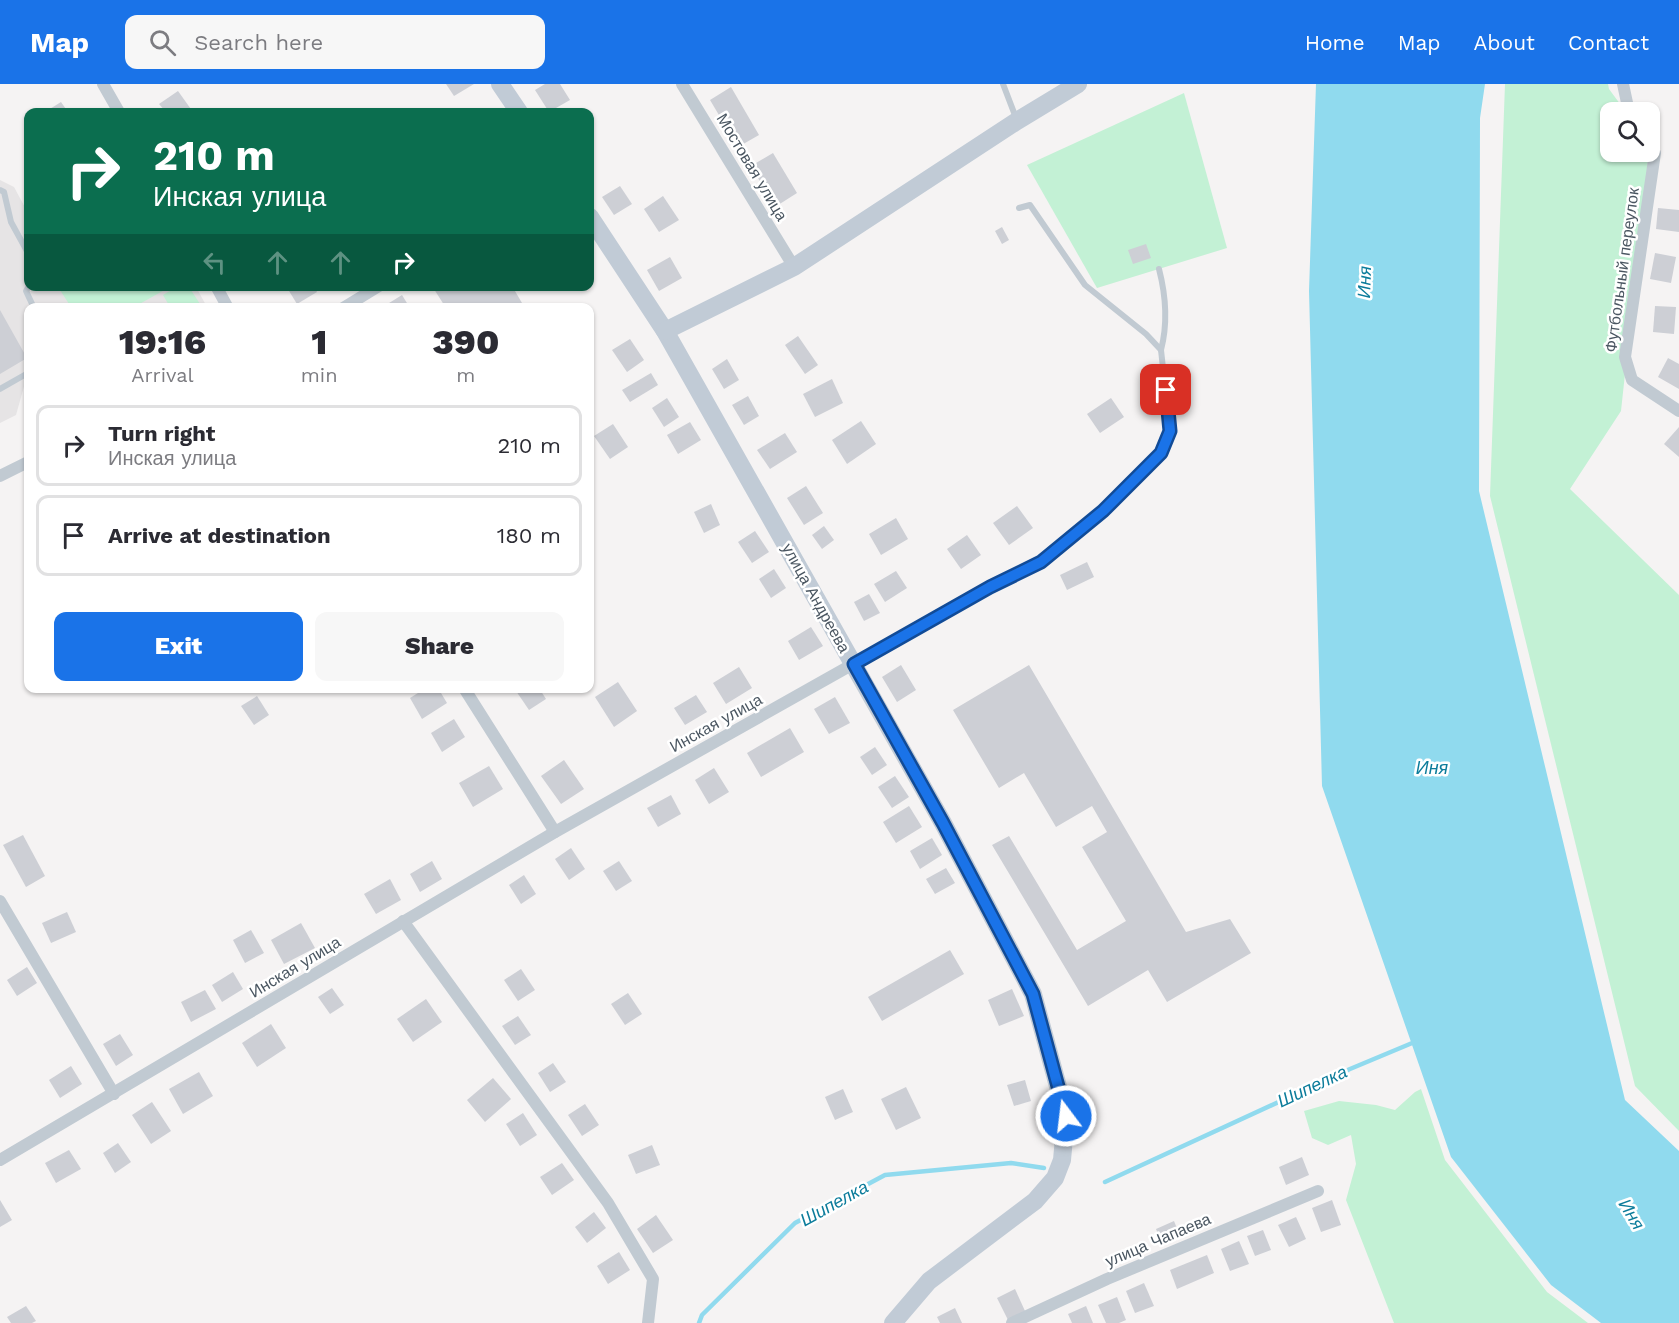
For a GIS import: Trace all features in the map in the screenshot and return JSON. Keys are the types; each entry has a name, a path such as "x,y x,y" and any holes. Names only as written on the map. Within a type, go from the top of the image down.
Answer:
{"street":[{"path":"103,84 117,108"},
{"path":"500,84 516,108"},
{"name":"Мостовая улица","path":"682,84 794,267"},
{"path":"666,331 794,267 1078,84"},
{"path":"1623,84 1627,102"},
{"name":"Футбольный переулок","path":"1654,162 1625,357 1632,380 1679,411"},
{"name":"улица Андреева","path":"594,224 666,331 943,823 1033,994 1066,1116 1062,1160 1055,1178 1035,1201 929,1281 893,1323"},
{"path":"351,303 371,291"},
{"path":"0,476 24,464"},
{"name":"Инская улица","path":"0,1160 555,832 990,587 1041,562 1103,511 1130,482"},
{"path":"467,693 555,832"},
{"path":"0,901 114,1094"},
{"path":"403,921 608,1203 654,1279 648,1323"},
{"name":"улица Чапаева","path":"1012,1323 1107,1280 1318,1191"}],"lane":[{"path":"1003,84 1017,122"},
{"path":"0,190 4,192 11,222 24,246"},
{"path":"1019,208 1030,205 1084,285 1146,333 1161,350"},
{"name":"Инская улица","path":"1130,482 1161,453 1170,431 1161,350 1166,330 1163,284 1159,269"},
{"path":"0,389 24,375"}],"shaded area":[{"path":"0,180 14,187 24,206 24,291 198,291 205,303 24,303 24,387 16,415 0,423"}],"green space":[{"path":"1505,84 1608,84 1619,102 1600,102 1600,162 1648,162 1621,411 1570,489 1679,595 1679,1131 1635,1086 1490,496"},
{"path":"1184,93 1227,248 1097,288 1027,165"},
{"path":"61,291 163,291 141,303 68,303"},
{"path":"170,291 192,291 199,303 168,303 163,295"},
{"path":"1421,1089 1445,1160 1547,1292 1588,1323 1394,1323 1346,1200 1356,1164 1351,1135 1328,1145 1312,1138 1304,1111 1339,1101 1376,1105 1395,1110"}],"water":[{"name":"Иня","path":"1316,84 1485,84 1480,118 1479,491 1625,1100 1679,1151 1679,1323 1601,1323 1551,1285 1451,1157 1322,786 1309,291"}],"building":[{"path":"446,84 474,84 454,96"},
{"path":"545,84 560,84 570,100 556,108 546,108 535,90"},
{"path":"731,87 759,135 738,147 710,100"},
{"path":"178,91 190,108 162,108 159,104"},
{"path":"61,102 65,108 51,108"},
{"path":"773,153 797,193 775,207 751,166"},
{"path":"620,186 632,204 614,215 602,197"},
{"path":"663,196 679,220 659,232 644,209"},
{"path":"1658,208 1679,210 1679,232 1656,229"},
{"path":"1002,227 1009,240 1002,244 995,231"},
{"path":"1146,244 1151,258 1133,264 1128,250"},
{"path":"1655,253 1676,257 1671,283 1650,279"},
{"path":"670,257 682,278 659,291 647,270"},
{"path":"289,291 316,291 299,303"},
{"path":"435,291 515,291 522,303 443,303"},
{"path":"402,295 407,303 389,303"},
{"path":"1655,306 1676,307 1674,334 1653,332"},
{"path":"0,310 24,353 24,360 0,374"},
{"path":"798,336 818,365 805,374 785,345"},
{"path":"630,339 644,360 627,372 612,350"},
{"path":"1668,358 1679,364 1679,389 1658,377"},
{"path":"727,359 739,380 724,389 712,369"},
{"path":"651,373 658,385 630,402 622,390"},
{"path":"832,379 843,403 815,417 803,394"},
{"path":"748,396 759,416 744,425 732,405"},
{"path":"667,398 679,417 664,427 652,408"},
{"path":"1111,398 1124,417 1100,433 1087,414"},
{"path":"861,421 876,444 847,464 832,440"},
{"path":"690,422 701,440 678,454 667,435"},
{"path":"613,424 628,447 610,459 594,436"},
{"path":"1679,427 1679,457 1664,444"},
{"path":"785,433 797,452 770,469 757,450"},
{"path":"806,486 823,513 804,525 787,498"},
{"path":"711,504 720,525 704,533 694,512"},
{"path":"1017,506 1033,528 1009,545 993,523"},
{"path":"896,518 908,539 881,555 869,534"},
{"path":"824,526 834,540 822,549 812,535"},
{"path":"755,531 769,552 752,563 738,542"},
{"path":"967,535 981,555 961,569 947,549"},
{"path":"1087,562 1094,577 1067,590 1060,575"},
{"path":"774,569 786,588 771,598 759,579"},
{"path":"896,571 907,588 885,602 874,584"},
{"path":"869,594 880,613 864,621 854,602"},
{"path":"811,627 823,646 799,660 788,641"},
{"path":"901,665 916,690 897,702 882,677"},
{"path":"1029,665 1186,932 1230,919 1251,953 1167,1002 1148,970 1088,1006 992,845 1009,836 1077,950 1126,921 1082,847 1107,832 1092,806 1056,827 1024,773 999,788 953,710"},
{"path":"739,667 752,688 726,704 713,683"},
{"path":"618,682 637,711 614,727 595,697"},
{"path":"418,693 441,693 447,703 422,719 410,698"},
{"path":"517,693 542,693 546,699 529,710"},
{"path":"696,695 707,712 685,725 674,708"},
{"path":"257,696 269,715 254,725 241,706"},
{"path":"835,697 850,723 829,734 814,709"},
{"path":"454,719 465,737 442,752 431,733"},
{"path":"790,728 804,752 761,777 747,753"},
{"path":"875,747 887,765 872,775 860,757"},
{"path":"564,760 584,789 561,804 541,776"},
{"path":"489,766 503,789 473,807 459,783"},
{"path":"714,768 729,792 709,804 695,780"},
{"path":"895,776 909,797 892,808 878,787"},
{"path":"671,795 681,814 658,827 647,808"},
{"path":"909,806 922,827 896,843 883,822"},
{"path":"23,835 45,876 26,887 3,845"},
{"path":"932,838 942,855 920,869 910,851"},
{"path":"571,848 585,869 569,880 555,859"},
{"path":"432,861 442,879 420,892 410,874"},
{"path":"619,861 632,881 616,891 603,871"},
{"path":"946,868 955,883 935,894 926,879"},
{"path":"524,875 536,894 521,904 509,885"},
{"path":"390,879 401,900 376,914 364,894"},
{"path":"67,912 76,932 51,943 42,923"},
{"path":"301,923 315,948 284,964 271,940"},
{"path":"251,930 264,953 245,963 233,940"},
{"path":"950,950 964,974 882,1021 868,997"},
{"path":"27,967 37,983 17,996 7,980"},
{"path":"521,969 535,990 518,1001 504,980"},
{"path":"233,972 243,989 222,1002 212,985"},
{"path":"332,988 344,1005 330,1014 318,997"},
{"path":"1012,989 1024,1016 999,1026 988,1000"},
{"path":"205,990 216,1009 191,1022 181,1002"},
{"path":"628,993 642,1014 625,1025 611,1004"},
{"path":"426,999 442,1022 413,1042 397,1019"},
{"path":"518,1016 531,1035 515,1045 502,1026"},
{"path":"271,1024 286,1048 257,1067 242,1043"},
{"path":"120,1034 133,1055 116,1066 103,1044"},
{"path":"553,1063 566,1082 550,1092 538,1073"},
{"path":"71,1066 82,1084 60,1098 49,1080"},
{"path":"199,1072 213,1096 183,1114 169,1089"},
{"path":"493,1078 511,1099 485,1122 467,1100"},
{"path":"1025,1080 1031,1101 1014,1106 1007,1085"},
{"path":"906,1087 921,1118 896,1130 881,1099"},
{"path":"843,1089 853,1112 835,1120 825,1097"},
{"path":"152,1102 171,1131 151,1144 132,1115"},
{"path":"585,1104 599,1125 582,1136 568,1115"},
{"path":"523,1113 537,1135 520,1146 506,1124"},
{"path":"118,1143 131,1162 115,1173 103,1153"},
{"path":"652,1145 660,1165 636,1174 628,1155"},
{"path":"69,1150 81,1169 56,1183 45,1163"},
{"path":"1302,1157 1309,1175 1286,1185 1279,1167"},
{"path":"562,1163 574,1180 552,1195 540,1177"},
{"path":"0,1200 12,1220 0,1227"},
{"path":"1332,1200 1341,1225 1321,1232 1312,1208"},
{"path":"594,1212 606,1228 587,1243 575,1227"},
{"path":"656,1215 673,1240 653,1253 637,1229"},
{"path":"1296,1217 1306,1239 1289,1247 1278,1225"},
{"path":"1174,1221 1180,1236 1162,1244 1156,1229"},
{"path":"1263,1230 1271,1250 1255,1256 1247,1236"},
{"path":"1239,1241 1249,1264 1230,1271 1221,1249"},
{"path":"619,1252 630,1270 608,1284 597,1266"},
{"path":"1207,1255 1214,1273 1177,1289 1170,1270"},
{"path":"1144,1283 1154,1306 1135,1313 1126,1291"},
{"path":"1015,1289 1025,1311 1008,1320 997,1298"},
{"path":"1117,1297 1126,1320 1119,1323 1106,1323 1098,1305"},
{"path":"26,1306 36,1321 11,1323 7,1317"},
{"path":"1086,1306 1093,1323 1072,1323 1068,1314"},
{"path":"955,1308 962,1323 940,1323 937,1317"}],"waterway":[{"name":"Шипелка","path":"1105,1182 1350,1069 1417,1041"},
{"name":"Шипелка","path":"699,1323 702,1315 795,1223 885,1175 1011,1163 1044,1168"}],"route":[{"path":"1066,1116 1033,994 943,823 854,664 990,587 1041,562 1103,511 1161,453 1170,431 1166,390"}]}
